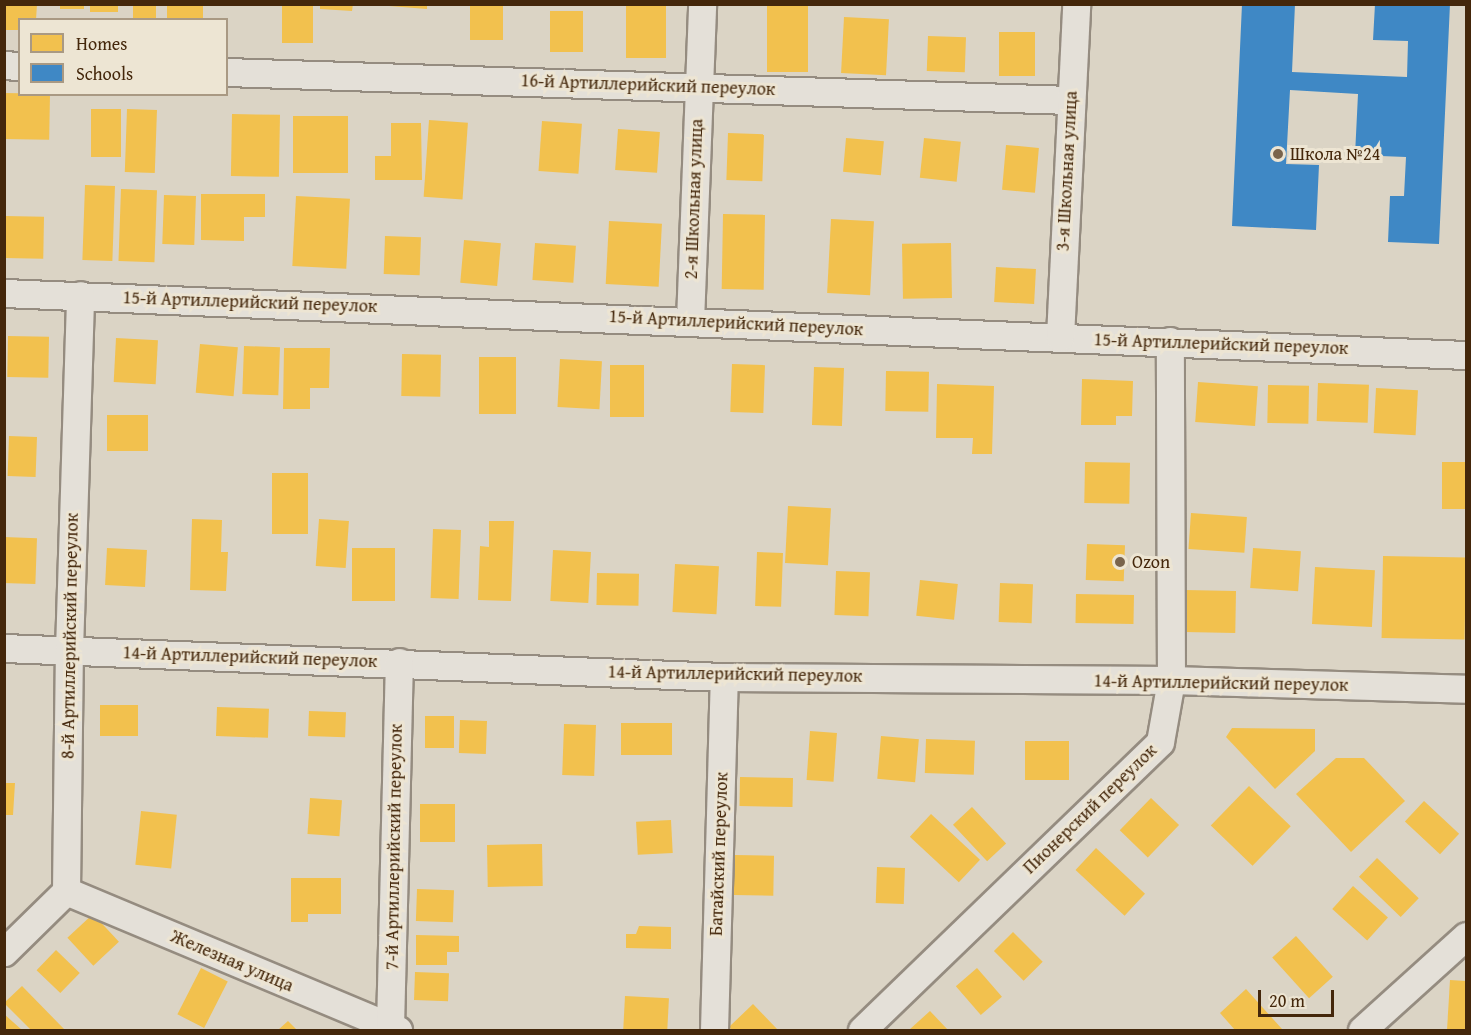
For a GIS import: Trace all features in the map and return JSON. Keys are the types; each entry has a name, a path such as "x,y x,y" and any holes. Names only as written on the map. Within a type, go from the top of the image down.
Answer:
{"street":[{"name":"2-я Школьная улица","path":"690,321 702,4"},
{"name":"3-я Школьная улица","path":"1060,337 1076,4"},
{"name":"16-й Артиллерийский переулок","path":"228,72 1070,100"},
{"name":"15-й Артиллерийский переулок","path":"4,293 1467,355"},
{"name":"8-й Артиллерийский переулок","path":"66,891 69,650 80,295"},
{"name":"Пионерский переулок","path":"862,1030 1160,742 1171,680 1170,341"},
{"name":"14-й Артиллерийский переулок","path":"4,648 399,662 724,677 1171,680 1467,689"},
{"name":"7-й Артиллерийский переулок","path":"391,1029 399,662"},
{"name":"Батайский переулок","path":"714,1030 724,677"},
{"path":"4,952 66,891"},
{"name":"Железная улица","path":"66,891 391,1029"},
{"path":"1362,1030 1467,936"}],"building: Homes":[{"path":"4,4 37,4 36,18 18,18 18,30 4,30"},
{"path":"60,4 84,4 84,9 60,9"},
{"path":"90,4 118,4 118,12 90,12"},
{"path":"167,4 203,4 203,18 167,18"},
{"path":"282,4 313,4 313,43 282,43"},
{"path":"320,4 353,4 352,11 320,9"},
{"path":"364,4 427,4 427,9"},
{"path":"470,4 503,4 503,40 470,40"},
{"path":"626,4 666,4 666,58 626,58"},
{"path":"767,4 808,4 808,72 767,72"},
{"path":"133,5 156,5 156,18 133,18"},
{"path":"550,11 583,11 583,52 550,52"},
{"path":"844,17 889,19 886,75 841,73"},
{"path":"999,32 1035,32 1035,76 999,76"},
{"path":"928,36 966,37 965,72 927,71"},
{"path":"4,93 18,93 18,96 50,96 49,140 4,139"},
{"path":"91,109 121,109 121,157 91,157"},
{"path":"127,109 157,110 155,173 125,172"},
{"path":"232,114 280,115 279,177 231,176"},
{"path":"293,116 348,116 348,173 293,173"},
{"path":"429,120 468,123 463,200 424,197"},
{"path":"542,121 582,124 578,174 539,171"},
{"path":"391,123 421,123 422,180 375,180 375,156 391,156"},
{"path":"618,129 660,132 657,173 615,170"},
{"path":"728,133 764,134 762,181 726,180"},
{"path":"846,138 884,141 881,175 843,172"},
{"path":"924,138 961,142 957,182 920,178"},
{"path":"1006,145 1039,148 1035,193 1002,190"},
{"path":"85,185 115,186 112,261 82,260"},
{"path":"121,189 157,190 154,262 118,261"},
{"path":"201,194 265,194 265,217 244,217 244,241 201,240"},
{"path":"164,195 196,196 194,245 162,244"},
{"path":"296,196 350,199 346,269 292,266"},
{"path":"723,214 765,215 764,290 722,289"},
{"path":"5,216 44,217 43,259 4,258"},
{"path":"831,219 874,221 870,295 827,293"},
{"path":"609,221 662,224 659,287 606,284"},
{"path":"385,236 421,237 420,275 384,274"},
{"path":"464,240 501,243 497,286 460,283"},
{"path":"535,243 576,246 573,283 532,280"},
{"path":"951,243 952,298 903,299 902,244"},
{"path":"996,267 1036,269 1034,304 994,302"},
{"path":"8,336 49,337 48,378 7,377"},
{"path":"116,338 158,340 156,384 114,382"},
{"path":"200,344 238,347 234,396 196,393"},
{"path":"244,346 280,347 278,395 242,394"},
{"path":"284,348 330,348 329,388 310,388 310,409 283,409"},
{"path":"402,354 441,355 440,397 401,396"},
{"path":"479,357 516,357 516,414 479,414"},
{"path":"560,359 602,361 599,409 557,407"},
{"path":"732,364 765,365 763,413 730,412"},
{"path":"610,365 644,365 644,417 610,417"},
{"path":"814,367 844,368 842,426 812,425"},
{"path":"886,371 929,372 928,412 885,411"},
{"path":"1082,379 1133,381 1132,416 1116,416 1116,425 1081,425"},
{"path":"1198,382 1258,386 1255,426 1195,422"},
{"path":"1318,383 1369,385 1368,423 1317,421"},
{"path":"937,384 994,386 992,454 972,454 973,438 936,438"},
{"path":"1268,385 1309,386 1308,424 1267,423"},
{"path":"1376,388 1418,390 1416,435 1374,433"},
{"path":"107,415 148,415 148,451 107,451"},
{"path":"9,436 37,437 36,477 8,476"},
{"path":"1085,462 1130,463 1129,504 1084,503"},
{"path":"1442,462 1466,462 1466,509 1442,509"},
{"path":"272,473 308,473 308,534 272,534"},
{"path":"788,506 831,508 828,565 785,563"},
{"path":"1191,513 1247,517 1244,553 1188,549"},
{"path":"192,519 222,520 221,552 228,552 226,591 190,590"},
{"path":"319,519 349,521 346,568 316,566"},
{"path":"489,521 514,521 511,601 478,600 480,546 489,547"},
{"path":"433,529 461,530 459,599 431,598"},
{"path":"4,537 37,538 35,584 4,583"},
{"path":"1087,544 1125,545 1124,581 1086,580"},
{"path":"107,548 147,550 145,587 105,585"},
{"path":"352,548 395,548 395,601 352,601"},
{"path":"1253,548 1301,551 1298,591 1250,588"},
{"path":"553,550 591,552 588,603 550,601"},
{"path":"757,552 783,553 781,607 755,606"},
{"path":"1383,556 1466,557 1465,639 1382,638"},
{"path":"675,564 719,566 716,614 672,612"},
{"path":"1315,567 1375,570 1372,627 1312,624"},
{"path":"836,571 870,572 868,616 834,615"},
{"path":"597,573 639,574 638,606 596,605"},
{"path":"920,580 958,584 954,620 916,616"},
{"path":"1000,583 1033,584 1032,623 999,622"},
{"path":"1185,590 1236,591 1235,633 1184,632"},
{"path":"1076,594 1134,595 1133,624 1075,623"},
{"path":"100,705 138,705 138,736 100,736"},
{"path":"217,707 269,709 268,738 216,736"},
{"path":"309,711 346,712 345,737 308,736"},
{"path":"425,716 454,716 454,748 425,748"},
{"path":"460,720 487,721 486,754 459,753"},
{"path":"621,723 672,723 672,755 621,755"},
{"path":"564,724 596,725 594,776 562,775"},
{"path":"1232,728 1315,729 1315,751 1275,789 1226,737"},
{"path":"810,731 837,733 834,782 807,780"},
{"path":"881,736 919,739 915,782 877,779"},
{"path":"926,739 975,741 974,775 925,773"},
{"path":"1025,741 1069,741 1069,780 1025,780"},
{"path":"1336,758 1364,758 1405,801 1351,852 1296,794"},
{"path":"740,777 793,778 792,807 739,806"},
{"path":"4,783 15,783 13,815 4,815"},
{"path":"1249,786 1291,826 1253,866 1211,826"},
{"path":"310,798 342,800 339,836 307,834"},
{"path":"1151,798 1179,825 1148,857 1120,830"},
{"path":"1424,801 1459,834 1440,854 1405,821"},
{"path":"420,804 455,804 455,842 420,842"},
{"path":"972,807 1006,844 987,861 953,825"},
{"path":"141,811 177,815 171,868 135,865"},
{"path":"931,814 980,860 959,882 910,837"},
{"path":"671,820 673,853 638,855 636,822"},
{"path":"542,844 543,886 488,887 487,845"},
{"path":"1096,848 1145,894 1125,916 1076,870"},
{"path":"734,855 774,856 773,896 733,895"},
{"path":"1377,858 1419,898 1401,917 1359,877"},
{"path":"877,867 905,868 904,904 876,903"},
{"path":"291,878 341,878 341,914 308,914 308,922 291,922"},
{"path":"1353,886 1388,917 1367,940 1332,909"},
{"path":"417,889 454,890 453,922 416,921"},
{"path":"93,914 119,942 93,966 67,938"},
{"path":"639,926 671,927 671,949 626,948 626,934 636,934"},
{"path":"1013,932 1043,962 1024,981 994,951"},
{"path":"416,935 459,936 459,952 447,952 447,965 416,965"},
{"path":"1296,936 1333,977 1309,998 1272,957"},
{"path":"56,950 80,973 60,993 37,970"},
{"path":"201,968 228,982 204,1028 177,1014"},
{"path":"977,968 1002,997 981,1015 956,986"},
{"path":"415,972 449,973 448,1001 414,1000"},
{"path":"1450,980 1466,981 1466,1030 1447,1030"},
{"path":"22,986 65,1030 31,1030 4,1003"},
{"path":"1246,989 1281,1030 1235,1030 1220,1013"},
{"path":"625,996 669,998 667,1030 623,1030"},
{"path":"753,1004 778,1030 732,1030 729,1027"},
{"path":"930,1011 948,1030 909,1030"},
{"path":"4,1014 22,1030 4,1030"},
{"path":"288,1021 297,1030 278,1030"}],"building: Schools":[{"path":"1242,4 1295,4 1292,72 1407,77 1408,41 1373,40 1375,4 1450,4 1439,244 1388,242 1390,196 1404,196 1406,157 1355,155 1358,94 1290,90 1286,164 1319,165 1316,230 1232,226"}],"place":[{"name":"Школа №24","path":"1278,154"},
{"name":"Ozon","path":"1120,562"}]}
